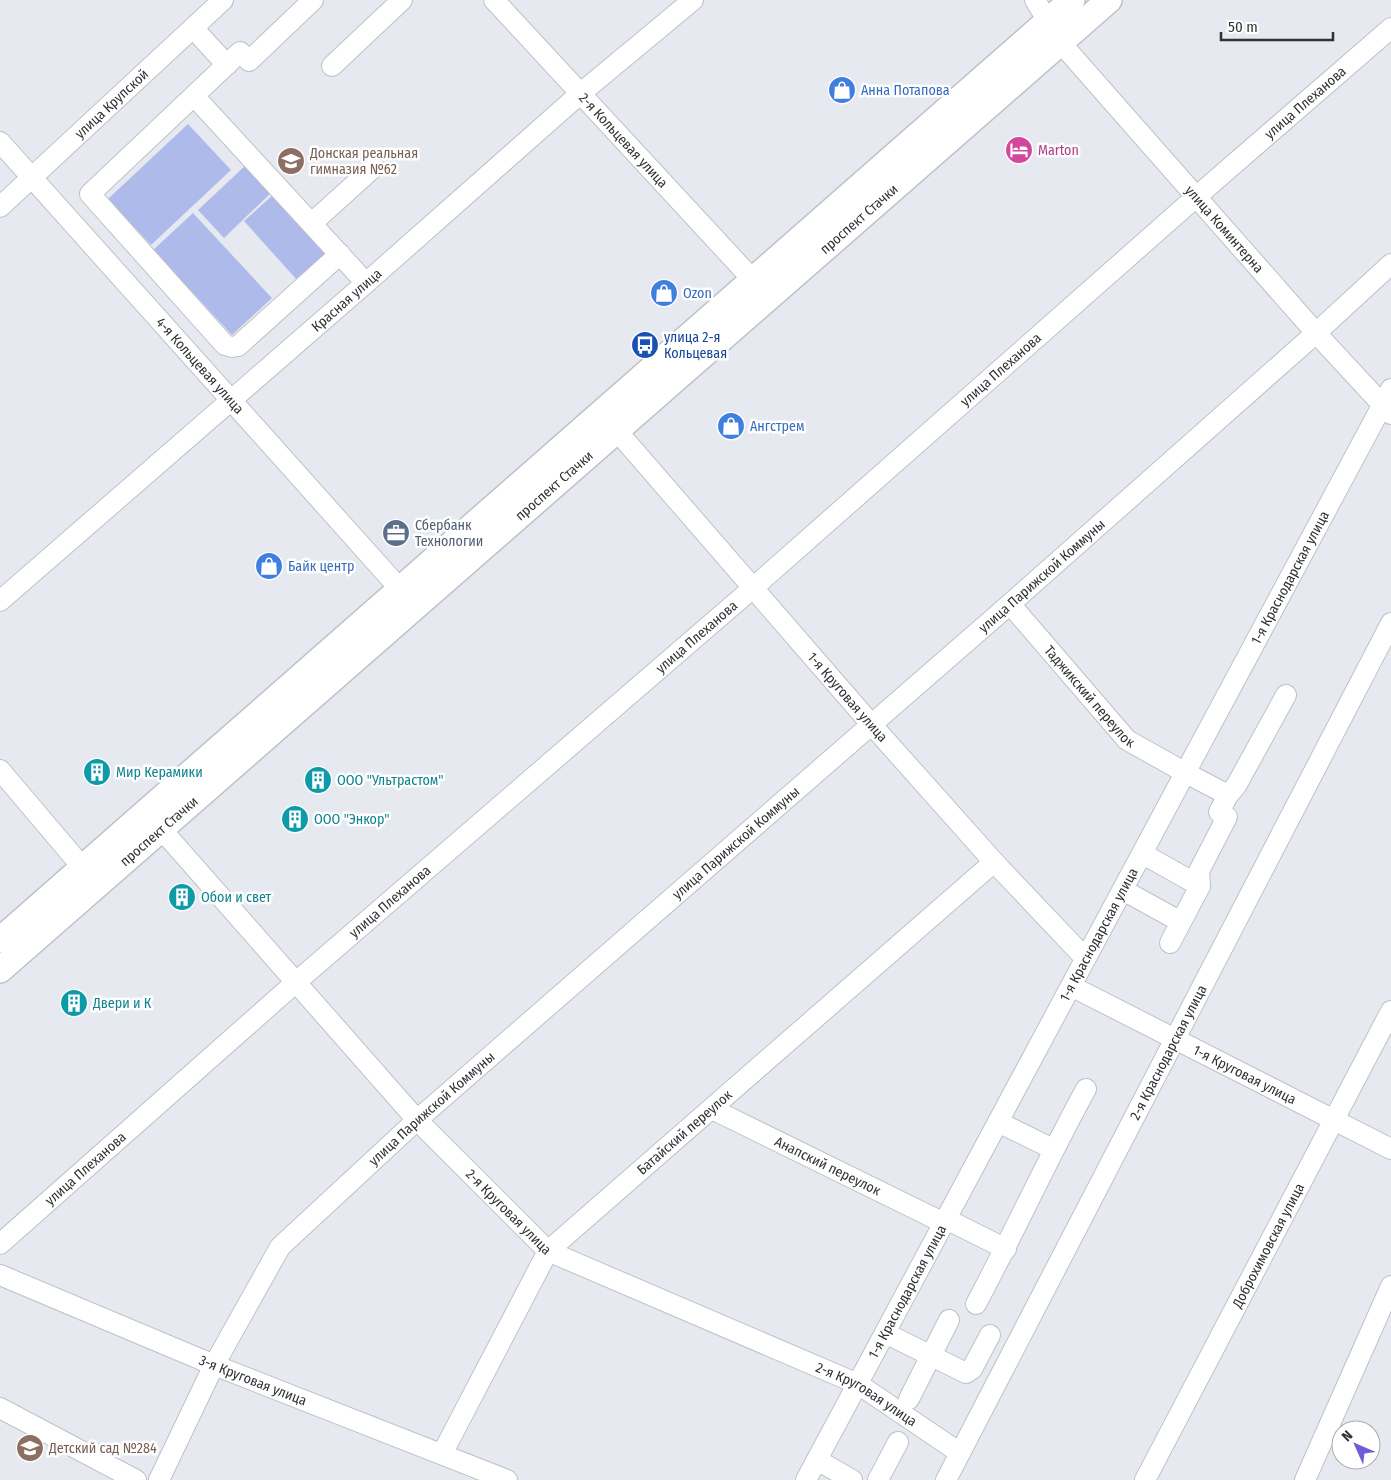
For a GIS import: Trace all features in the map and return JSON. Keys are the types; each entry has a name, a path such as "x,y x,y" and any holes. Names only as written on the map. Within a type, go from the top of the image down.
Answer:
{"main road":[{"name":"проспект Стачки","path":"0,970 617,431 1054,32 1072,0"},
{"name":"проспект Стачки","path":"0,940 753,280 1054,32 1108,0"}],"street":[{"name":"улица Крупской","path":"0,206 223,0"},
{"path":"313,0 249,61 240,52 90,194 225,345 232,348 238,346 340,254"},
{"path":"332,66 402,0"},
{"name":"2-я Кольцевая улица","path":"494,0 753,280"},
{"name":"Красная улица","path":"0,601 581,94 694,0"},
{"name":"улица Коминтерна","path":"1035,0 1054,32 1196,197 1316,333 1388,403"},
{"path":"193,28 227,65"},
{"name":"улица Плеханова","path":"0,1244 296,984 754,587 1196,197 1391,28"},
{"path":"194,96 366,283"},
{"name":"4-я Кольцевая улица","path":"0,142 400,589"},
{"path":"312,223 374,167"},
{"name":"улица Парижской Коммуны","path":"159,1480 214,1365 280,1247 417,1120 1010,604 1316,333 1391,264"},
{"name":"1-я Краснодарская улица","path":"806,1480 1085,958 1388,403"},
{"name":"1-я Круговая улица","path":"617,431 871,724 994,862 1085,958"},
{"name":"Таджикский переулок","path":"1010,604 1127,740 1228,794"},
{"name":"2-я Краснодарская улица","path":"946,1480 1391,623"},
{"path":"1170,943 1200,886 1199,871 1227,817 1219,812 1228,794 1236,786 1286,695"},
{"path":"0,770 83,868"},
{"name":"2-я Круговая улица","path":"162,830 417,1120 548,1251 858,1384 960,1453"},
{"path":"1143,854 1200,886"},
{"name":"Батайский переулок","path":"442,1454 548,1251 994,862"},
{"path":"1123,890 1181,922"},
{"name":"1-я Круговая улица","path":"1071,986 1391,1150"},
{"name":"Доброхимовская улица","path":"1145,1480 1391,1011"},
{"path":"976,1304 1006,1249 1053,1149 1086,1089"},
{"name":"Анапский переулок","path":"712,1109 1006,1249"},
{"path":"998,1122 1053,1149"},
{"name":"3-я Круговая улица","path":"0,1275 214,1365 507,1480"},
{"path":"1305,1480 1391,1286"},
{"path":"909,1399 949,1320"},
{"path":"885,1333 966,1372 972,1369 990,1335"},
{"path":"0,1408 136,1480"},
{"path":"878,1480 898,1442"},
{"path":"817,1460 852,1480"}],"shaded area":[{"path":"188,124 231,170 151,245 108,199"},
{"path":"247,164 273,191 224,238 198,210"},
{"path":"273,195 327,254 297,280 244,221"},
{"path":"193,213 272,298 232,335 153,250"}],"place":[{"name":"Анна Потапова","path":"842,90"},
{"name":"Marton","path":"1019,150"},
{"name":"Донская реальная гимназия №62","path":"291,161"},
{"name":"Ozon","path":"664,293"},
{"name":"улица 2-я Кольцевая","path":"645,345"},
{"name":"Ангстрем","path":"731,426"},
{"name":"Сбербанк Технологии","path":"396,533"},
{"name":"Байк центр","path":"269,566"},
{"name":"Мир Керамики","path":"97,772"},
{"name":"ООО \"Ультрастом\"","path":"318,780"},
{"name":"ООО \"Энкор\"","path":"295,819"},
{"name":"Обои и свет","path":"182,897"},
{"name":"Двери и К","path":"74,1003"},
{"name":"Детский сад №284","path":"30,1448"}]}
